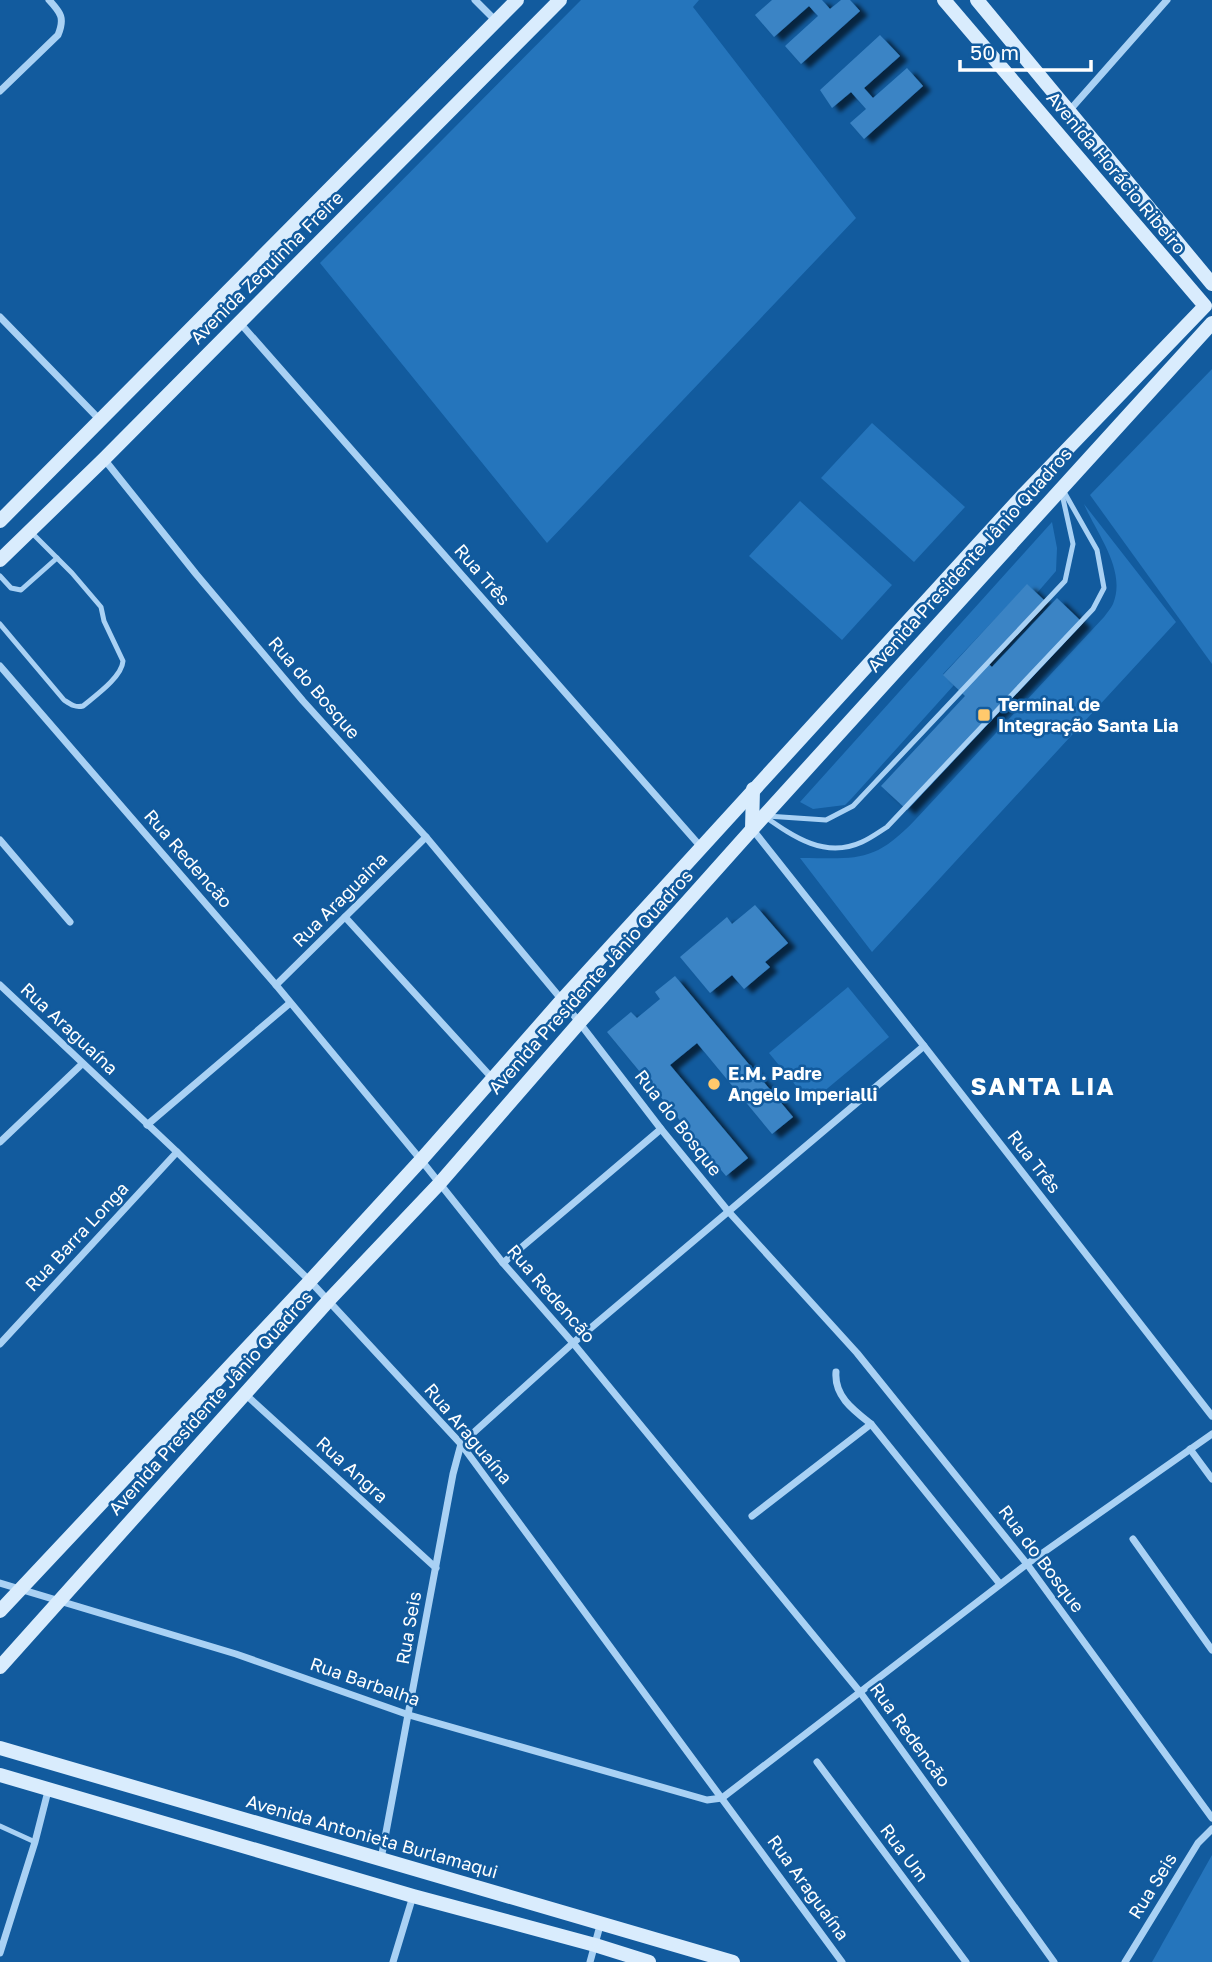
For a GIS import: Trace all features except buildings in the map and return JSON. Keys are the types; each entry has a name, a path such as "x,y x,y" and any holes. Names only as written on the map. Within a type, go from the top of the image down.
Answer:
{"street":[{"path":"0,92 58,35 62,25 61,15 49,0"},
{"path":"475,0 496,21"},
{"name":"Avenida Zequinha Freire","path":"0,521 517,0"},
{"name":"Avenida Zequinha Freire","path":"0,560 240,323 560,0"},
{"name":"Avenida Horácio Ribeiro","path":"944,0 1210,306"},
{"name":"Avenida Horácio Ribeiro","path":"977,0 1212,284"},
{"path":"1069,111 1167,0"},
{"name":"Avenida Presidente Jânio Quadros","path":"0,1611 421,1160 753,789 1024,494 1210,306"},
{"path":"0,317 100,420"},
{"name":"Rua Três","path":"240,323 701,847"},
{"name":"Avenida Presidente Jânio Quadros","path":"0,1667 329,1300 439,1184 752,829 1212,323"},
{"name":"Rua do Bosque","path":"104,459 303,701 426,837 562,1000 728,1211 857,1353 1027,1564 1212,1818"},
{"path":"1024,494 1061,488"},
{"name":"Rua Redencão","path":"0,666 276,985 860,1692 1054,1962"},
{"path":"752,829 753,789"},
{"name":"Rua Três","path":"752,829 1212,1416"},
{"name":"Rua Araguaina","path":"276,985 426,837"},
{"path":"0,840 70,922"},
{"path":"345,917 492,1078"},
{"name":"Rua Araguaína","path":"0,985 310,1281 461,1444 842,1962"},
{"path":"147,1125 290,1003"},
{"path":"461,1444 573,1343 924,1046"},
{"path":"0,1142 82,1064"},
{"path":"503,1263 661,1129"},
{"name":"Rua Barra Longa","path":"0,1344 177,1152"},
{"path":"836,1372 835,1380 842,1397 871,1424 1000,1584"},
{"name":"Rua Angra","path":"246,1394 436,1568"},
{"path":"752,1516 871,1424"},
{"path":"722,1798 1000,1584 1212,1434"},
{"name":"Rua Seis","path":"381,1859 453,1474 461,1444"},
{"path":"1190,1449 1212,1479"},
{"path":"1133,1539 1212,1650"},
{"name":"Rua Barbalha","path":"0,1583 236,1654 409,1715 699,1800 722,1798"},
{"name":"Avenida Antonieta Burlamaqui","path":"0,1748 733,1962"},
{"name":"Rua Um","path":"817,1762 966,1962"},
{"path":"0,1776 649,1962"},
{"path":"0,1953 48,1791"},
{"path":"213,1836 220,1814"},
{"name":"Rua Seis","path":"1125,1962 1198,1843 1212,1829"},
{"path":"393,1962 412,1896"},
{"path":"590,1962 601,1922"}],"lane":[{"path":"764,816 798,839 830,849 861,843 887,827 1093,609 1104,588 1097,551 1061,488"},
{"path":"764,816 826,820 853,806 1065,581 1073,544 1061,488"},
{"path":"0,624 64,700 73,706 83,706 123,668 123,661 104,621 101,607 30,531"},
{"path":"0,576 11,588 21,590 57,558"},
{"path":"0,1826 35,1842"}],"shaded area":[{"path":"581,0 699,0 693,7 856,218 547,543 320,263"},
{"path":"1212,369 1212,664 1090,495"},
{"path":"872,423 965,507 914,562 821,478"},
{"path":"800,501 892,585 842,640 749,556"},
{"path":"1084,504 1176,622 872,952 800,858 863,856 900,834 1104,617 1113,604 1116,578 1108,552"},
{"path":"1052,522 1057,548 1056,571 1037,593 1027,585 943,674 954,685 845,805 813,809 800,802"},
{"path":"848,987 889,1037 810,1103 769,1053"},
{"path":"1212,1855 1212,1962 1152,1962"}],"place":[{"name":"Terminal de Integração Santa Lia","path":"984,715"},
{"name":"E.M. Padre Angelo Imperialli","path":"714,1084"}],"district":[{"name":"SANTA LIA","path":"1043,1087"}]}
